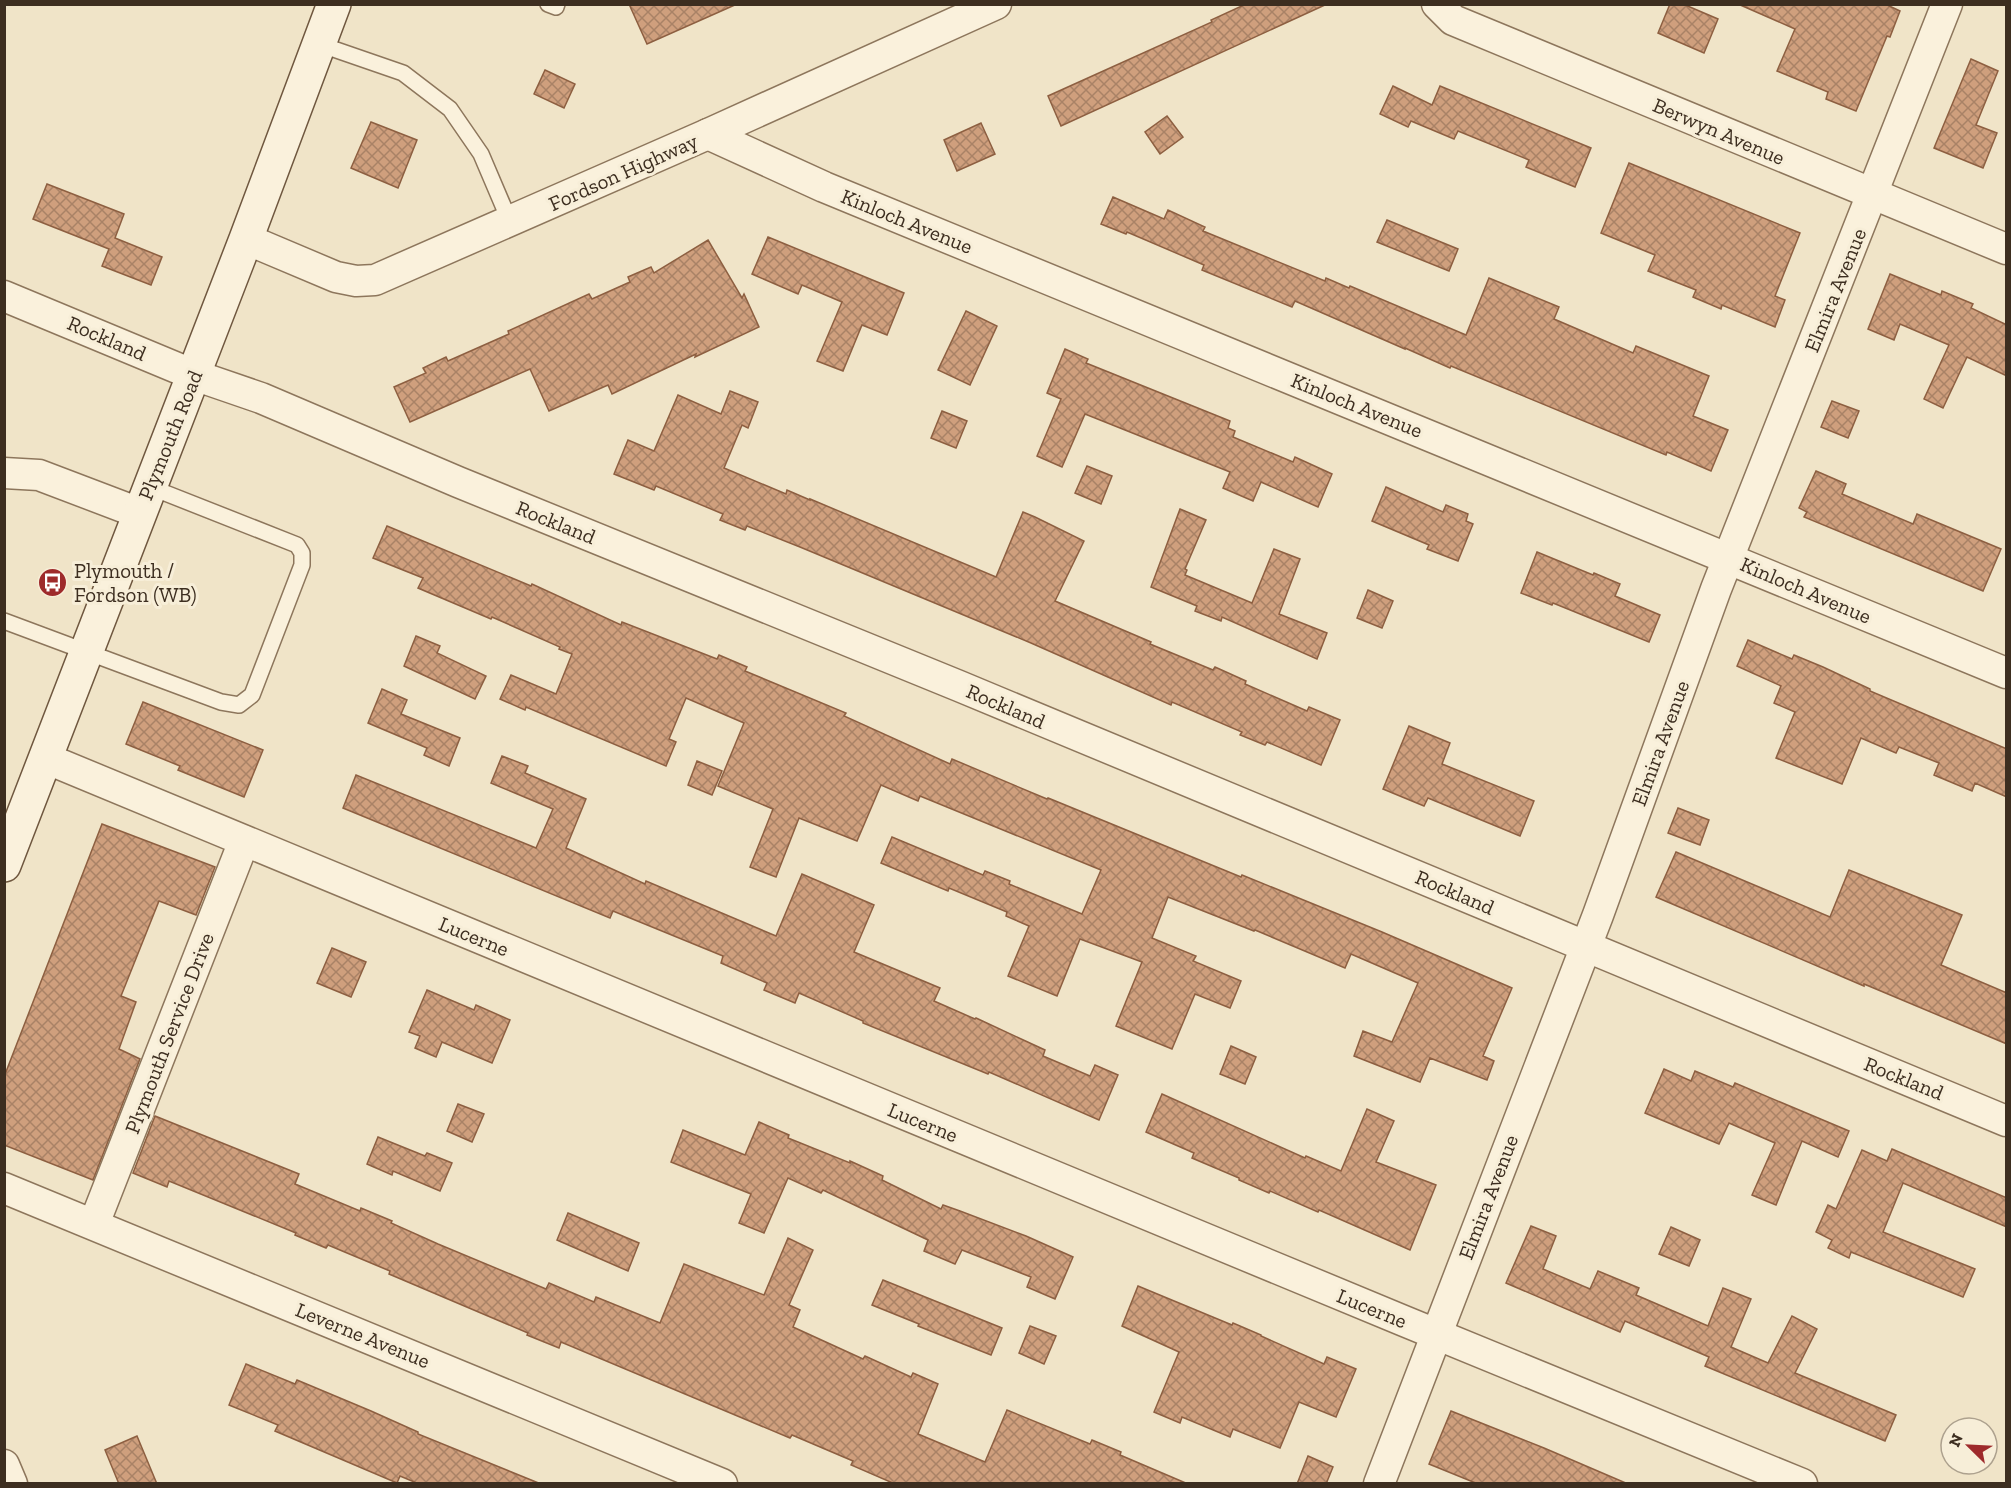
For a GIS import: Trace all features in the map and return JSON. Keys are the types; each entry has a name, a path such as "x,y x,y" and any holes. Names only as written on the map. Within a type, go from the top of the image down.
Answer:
{"main road":[{"name":"Plymouth Road","path":"5,861 194,375 334,4"}],"street":[{"name":"Fordson Highway","path":"246,239 336,278 356,281 375,280 708,134 996,4"},
{"name":"Berwyn Avenue","path":"1437,4 1453,20 2007,249"},
{"name":"Elmira Avenue","path":"1379,1484 1586,946 1729,558 1947,4"},
{"name":"Kinloch Avenue","path":"708,134 836,191 2007,673"},
{"name":"Rockland","path":"4,296 194,375 261,398 458,482 959,686 2007,1121"},
{"path":"4,473 39,475 144,500"},
{"name":"Lucerne","path":"45,758 1802,1484"},
{"name":"Plymouth Service Drive","path":"94,1224 244,841"},
{"name":"Leverne Avenue","path":"4,1188 722,1484"},
{"path":"4,1465 12,1484"}],"lane":[{"path":"548,4 556,8 557,4"},
{"path":"320,44 403,73 450,109 481,154 510,222"},
{"path":"4,621 221,702 239,705 252,694 302,565 302,553 297,545 144,500"}],"building":[{"path":"629,4 737,4 647,44"},
{"path":"1246,4 1327,4 1061,126 1048,96 1212,22 1211,20"},
{"path":"1670,4 1683,4 1718,19 1704,53 1658,33"},
{"path":"1738,4 1885,4 1900,11 1890,37 1887,36 1856,111 1826,99 1828,92 1777,71 1795,29"},
{"path":"1971,59 1998,71 1976,125 1997,133 1983,168 1934,148"},
{"path":"545,70 575,84 564,108 534,94"},
{"path":"1393,86 1432,105 1440,86 1591,148 1575,187 1526,167 1529,160 1458,131 1454,139 1411,121 1408,127 1380,114"},
{"path":"1167,116 1183,137 1160,154 1145,132"},
{"path":"371,122 417,140 398,188 351,168"},
{"path":"981,123 995,154 957,171 944,140"},
{"path":"1629,163 1800,233 1775,296 1785,300 1775,327 1722,305 1721,309 1693,297 1696,290 1648,271 1655,255 1601,233"},
{"path":"47,184 124,214 115,238 162,257 151,285 102,266 109,249 33,219"},
{"path":"1113,197 1164,219 1168,210 1205,227 1203,231 1325,281 1326,278 1349,288 1350,286 1466,335 1489,278 1559,307 1554,319 1633,353 1636,346 1709,376 1693,416 1728,430 1711,471 1667,452 1666,455 1451,366 1450,368 1295,301 1292,307 1202,270 1204,265 1127,232 1126,234 1101,224"},
{"path":"1387,220 1458,249 1449,271 1377,242"},
{"path":"768,237 904,293 887,335 862,325 843,371 817,361 842,302 802,285 798,294 752,274"},
{"path":"708,240 742,298 744,294 759,327 612,394 608,385 549,411 530,369 410,422 394,387 426,373 423,368 446,357 448,361 509,334 508,331 589,294 592,299 630,282 628,277 651,267 654,273"},
{"path":"1890,274 1941,295 1942,291 1973,304 1971,308 2007,325 2007,376 1967,357 1943,408 1924,399 1949,345 1900,324 1894,340 1868,329"},
{"path":"966,311 997,326 970,385 938,370"},
{"path":"1065,349 1088,359 1086,363 1230,421 1228,428 1235,431 1233,437 1293,462 1295,457 1332,474 1318,507 1261,482 1253,501 1223,488 1230,472 1085,414 1062,467 1037,456 1061,399 1047,393"},
{"path":"730,391 758,402 748,428 742,425 724,468 786,494 787,490 810,499 996,577 1023,512 1084,541 1055,601 1213,670 1215,667 1246,681 1245,684 1307,711 1309,707 1340,720 1321,765 1267,742 1265,745 1240,735 1242,732 1172,702 1171,705 1031,643 800,547 747,526 745,530 720,520 723,514 656,486 654,490 614,474 628,440 654,451 678,395 721,414"},
{"path":"1832,401 1859,411 1848,438 1821,427"},
{"path":"942,411 967,421 956,448 931,438"},
{"path":"1087,466 1112,476 1101,504 1075,493"},
{"path":"1816,471 1846,484 1842,494 1913,524 1917,514 2001,549 1983,591 1804,517 1807,512 1799,508"},
{"path":"1386,487 1443,512 1446,505 1468,514 1466,521 1473,524 1458,561 1427,549 1429,545 1372,521"},
{"path":"1180,509 1206,520 1185,569 1187,570 1185,575 1252,603 1274,549 1300,559 1279,614 1327,633 1317,659 1222,617 1221,621 1195,611 1197,606 1151,587"},
{"path":"387,526 531,586 532,584 621,625 622,622 717,659 719,655 747,667 745,671 846,713 844,716 950,764 952,759 1382,932 1512,988 1483,1056 1494,1061 1487,1080 1430,1058 1420,1082 1354,1056 1363,1031 1392,1042 1418,983 1351,954 1345,968 1168,897 1152,938 1196,956 1193,961 1241,981 1230,1008 1195,994 1172,1049 1116,1026 1142,962 1080,939 1057,996 1008,976 1029,926 1006,916 1007,912 949,888 948,891 881,863 892,837 983,875 985,871 1010,881 1009,884 1082,914 1101,870 920,796 918,801 881,785 857,841 799,818 776,877 750,867 773,809 718,786 744,723 686,698 669,739 676,742 666,766 526,707 525,710 500,699 511,675 556,694 572,654 492,617 491,619 418,588 423,578 373,558"},
{"path":"1537,552 1620,584 1615,596 1660,615 1649,642 1553,603 1552,605 1521,593"},
{"path":"1368,590 1393,601 1382,628 1357,618"},
{"path":"416,636 440,646 437,653 486,676 475,699 404,666"},
{"path":"1748,640 1792,659 1794,655 1823,667 1870,691 2007,749 2007,797 1975,783 1972,791 1934,775 1939,763 1899,747 1896,753 1861,738 1842,784 1776,758 1795,712 1774,703 1781,686 1737,666"},
{"path":"382,689 407,700 401,714 460,738 449,766 424,755 427,748 368,723"},
{"path":"143,702 263,750 244,797 178,770 180,766 126,744"},
{"path":"1409,726 1450,743 1442,764 1534,801 1520,836 1428,798 1424,806 1383,789"},
{"path":"502,756 528,766 525,773 586,799 566,848 645,884 646,881 776,936 802,874 874,905 854,952 940,988 934,1001 1045,1050 1043,1056 1090,1076 1095,1065 1118,1075 1099,1120 989,1072 988,1074 863,1023 863,1021 799,993 795,1003 764,990 767,983 721,963 723,956 613,911 610,918 343,808 356,775 536,848 553,809 491,783"},
{"path":"697,761 722,771 712,795 688,785"},
{"path":"1678,808 1709,820 1700,845 1668,833"},
{"path":"102,824 215,867 196,915 159,901 121,996 136,1002 119,1049 140,1059 93,1180 4,1145 4,1077"},
{"path":"1676,852 1830,917 1849,870 1962,915 1941,965 2007,993 2007,1044 1656,897"},
{"path":"332,948 366,962 351,997 317,983"},
{"path":"427,990 474,1010 476,1005 510,1020 492,1063 442,1042 436,1057 415,1048 420,1036 409,1032"},
{"path":"1231,1046 1256,1057 1245,1084 1220,1074"},
{"path":"1664,1069 1691,1081 1695,1071 1733,1087 1735,1083 1849,1131 1838,1157 1802,1141 1776,1205 1752,1195 1775,1143 1729,1123 1719,1144 1645,1113"},
{"path":"1162,1094 1305,1158 1306,1156 1341,1171 1367,1109 1394,1121 1376,1162 1436,1185 1410,1250 1319,1210 1318,1212 1239,1180 1239,1178 1192,1158 1194,1153 1146,1132"},
{"path":"458,1104 484,1114 472,1142 447,1131"},
{"path":"155,1116 299,1174 295,1184 360,1211 361,1208 438,1244 546,1289 549,1283 594,1302 596,1297 660,1323 684,1264 764,1295 788,1238 813,1250 789,1305 800,1310 793,1327 863,1359 865,1356 911,1377 913,1373 938,1384 918,1434 985,1462 1007,1410 1090,1444 1092,1440 1121,1452 1120,1455 1188,1484 895,1484 851,1465 853,1461 792,1435 790,1438 561,1342 559,1348 527,1335 528,1333 389,1274 390,1271 328,1245 326,1248 295,1235 296,1233 169,1181 167,1187 133,1173"},
{"path":"759,1122 789,1135 788,1138 883,1176 882,1180 941,1209 943,1205 960,1211 1073,1257 1055,1299 1027,1287 1031,1277 962,1250 955,1264 924,1251 928,1240 823,1190 821,1193 788,1178 764,1233 739,1223 751,1194 671,1162 683,1130 745,1155"},
{"path":"378,1137 425,1156 427,1153 452,1163 440,1191 393,1171 392,1175 367,1164"},
{"path":"1892,1149 2007,1198 2007,1227 1903,1183 1883,1232 1975,1269 1963,1297 1851,1252 1849,1258 1828,1248 1832,1240 1816,1232 1828,1205 1836,1209 1862,1150 1887,1161"},
{"path":"568,1213 639,1243 628,1271 557,1240"},
{"path":"1531,1226 1556,1236 1543,1269 1590,1289 1598,1271 1639,1288 1636,1295 1708,1326 1723,1288 1751,1299 1731,1347 1768,1363 1792,1316 1817,1329 1795,1373 1896,1415 1885,1441 1705,1366 1709,1357 1625,1321 1620,1332 1506,1283"},
{"path":"1671,1227 1700,1240 1689,1266 1659,1254"},
{"path":"883,1280 1002,1328 991,1355 872,1305"},
{"path":"1138,1286 1232,1325 1233,1323 1324,1364 1327,1357 1356,1369 1336,1417 1299,1402 1280,1448 1233,1429 1230,1437 1182,1417 1180,1423 1154,1412 1179,1352 1122,1326"},
{"path":"1030,1326 1056,1336 1044,1364 1019,1353"},
{"path":"246,1364 295,1384 297,1380 371,1411 418,1434 541,1484 419,1484 400,1476 397,1483 275,1431 278,1425 229,1405"},
{"path":"1451,1411 1628,1484 1478,1484 1429,1464"},
{"path":"137,1436 157,1484 119,1484 105,1450"},
{"path":"1308,1456 1333,1467 1326,1484 1297,1484"}],"place":[{"name":"Plymouth / Fordson (WB)","path":"53,582"}]}
